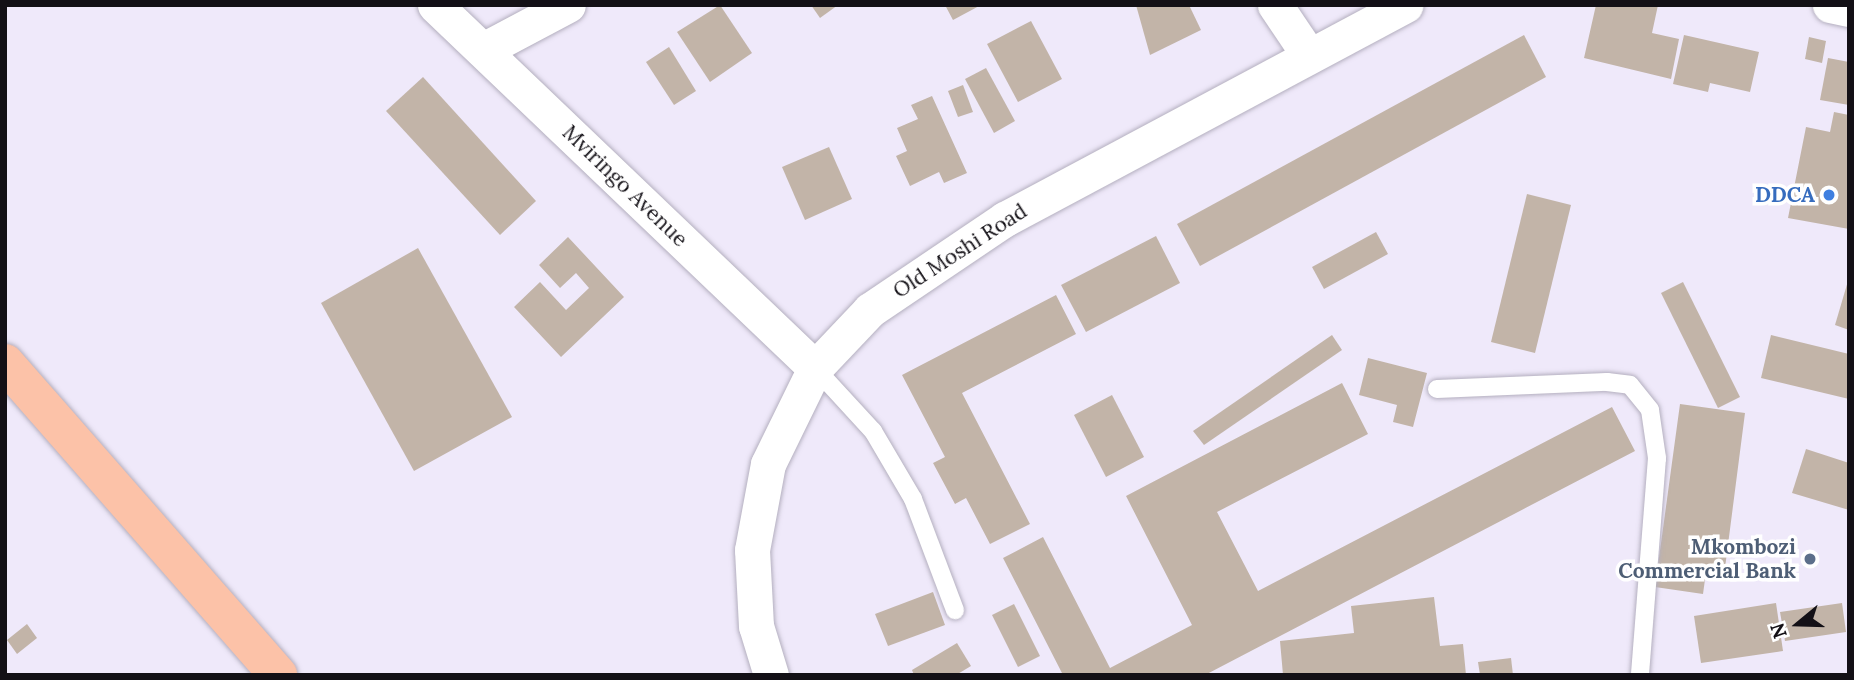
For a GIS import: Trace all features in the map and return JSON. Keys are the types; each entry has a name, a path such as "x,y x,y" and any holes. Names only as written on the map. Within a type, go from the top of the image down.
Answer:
{"highway":[{"path":"5,363 278,675"}],"street":[{"name":"Mviringo Avenue","path":"435,5 815,368"},
{"path":"483,50 568,5"},
{"path":"1275,5 1308,54"},
{"name":"Old Moshi Road","path":"769,674 756,626 752,550 768,464 815,368 870,310 1005,219 1308,54 1405,5"},
{"path":"1830,5 1849,9"}],"lane":[{"path":"815,368 873,431 893,465 955,610"},
{"path":"1437,389 1607,382 1630,385 1650,410 1657,458 1640,675"}],"building":[{"path":"720,5 752,53 710,82 677,32"},
{"path":"811,5 838,5 820,18"},
{"path":"945,5 981,5 953,20"},
{"path":"1136,5 1189,5 1201,30 1150,55"},
{"path":"1596,5 1658,5 1652,33 1679,39 1671,79 1584,58"},
{"path":"1031,21 1062,79 1018,102 987,44"},
{"path":"1524,35 1546,77 1200,266 1177,224"},
{"path":"1684,35 1759,52 1750,92 1710,83 1708,92 1673,84"},
{"path":"1809,37 1826,41 1822,63 1805,59"},
{"path":"669,47 696,91 674,105 646,62"},
{"path":"1828,58 1849,62 1849,105 1820,100"},
{"path":"986,68 1015,121 994,133 965,79"},
{"path":"423,77 536,201 500,235 386,111"},
{"path":"963,85 973,112 958,117 948,91"},
{"path":"932,96 967,173 944,183 939,172 910,186 896,156 907,151 897,128 918,119 911,105"},
{"path":"1834,112 1849,115 1849,229 1788,218 1806,127 1830,132"},
{"path":"829,147 852,199 805,220 782,167"},
{"path":"1527,194 1571,205 1535,353 1491,342"},
{"path":"1376,232 1388,254 1324,289 1312,267"},
{"path":"1156,236 1180,283 1086,332 1061,285"},
{"path":"568,237 624,297 561,357 514,307 540,282 566,310 589,288 576,273 560,288 539,265"},
{"path":"418,248 512,417 414,471 321,303"},
{"path":"1849,281 1849,330 1835,325"},
{"path":"1683,282 1740,397 1718,408 1661,293"},
{"path":"1056,295 1076,334 962,393 1030,524 990,544 966,498 955,504 933,463 945,457 902,375"},
{"path":"1332,335 1342,350 1204,445 1193,431"},
{"path":"1771,335 1849,354 1849,399 1761,378"},
{"path":"1368,358 1427,373 1413,427 1393,422 1397,405 1359,395"},
{"path":"1342,383 1368,434 1217,512 1258,591 1612,407 1635,451 1205,675 1063,675 1003,558 1043,537 1110,668 1192,625 1126,496"},
{"path":"1112,395 1144,457 1106,477 1074,415"},
{"path":"1680,404 1745,413 1725,568 1707,565 1703,594 1655,587"},
{"path":"1806,449 1849,463 1849,510 1792,493"},
{"path":"933,592 945,625 888,646 875,614"},
{"path":"1434,597 1440,646 1463,644 1466,675 1283,675 1280,641 1354,633 1351,606"},
{"path":"1776,603 1783,651 1701,663 1694,616"},
{"path":"1842,603 1846,632 1785,641 1780,612"},
{"path":"1014,604 1040,656 1018,667 992,615"},
{"path":"27,624 37,638 17,654 7,640"},
{"path":"957,643 971,666 956,675 914,675 912,670"},
{"path":"1511,658 1513,675 1480,675 1478,662"}],"place":[{"name":"DDCA","path":"1829,195"},
{"name":"Mkombozi Commercial Bank","path":"1810,559"}]}
